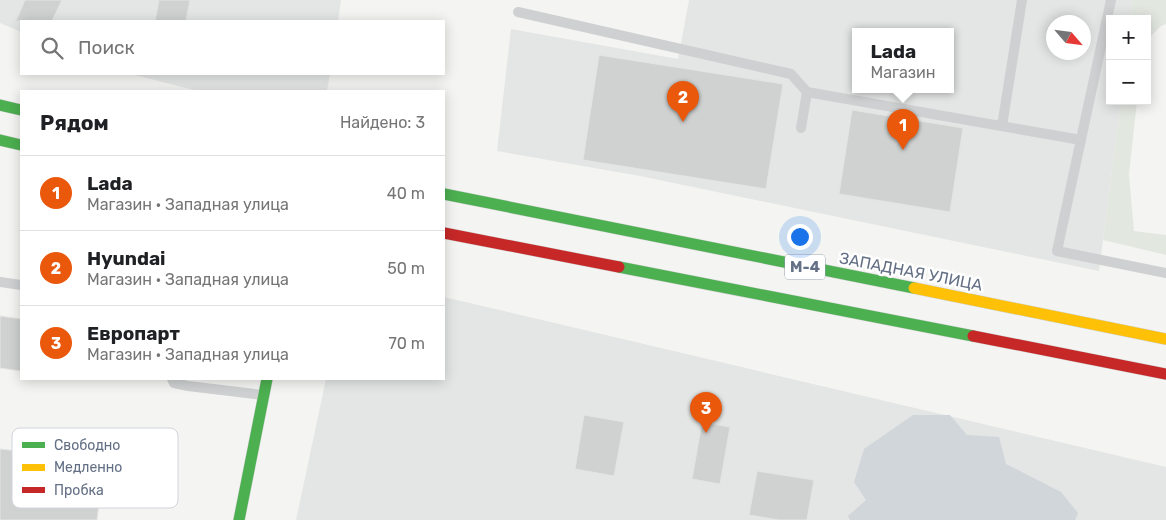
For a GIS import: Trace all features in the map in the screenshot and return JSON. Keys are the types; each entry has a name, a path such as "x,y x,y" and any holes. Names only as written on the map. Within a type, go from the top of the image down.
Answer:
{"main road":[{"path":"0,105 20,110"},
{"path":"0,140 20,145"},
{"name":"ЗАПАДНАЯ УЛИЦА","path":"445,194 1166,339"},
{"name":"М-4","path":"445,233 1166,374"},
{"path":"239,520 267,380"}],"lane":[{"path":"1002,126 1022,0"},
{"path":"1111,0 1057,251 1166,274"},
{"path":"518,12 791,74 807,92 1081,140"},
{"path":"801,128 807,92"},
{"path":"0,282 20,285"},
{"path":"172,380 174,383 188,386 264,396"}],"shaded area":[{"path":"0,0 341,0 338,20 20,20 20,32 0,23"},
{"path":"689,0 1133,0 1131,15 1106,15 1106,105 1120,105 1099,271 640,176 497,151 511,29 678,59"},
{"path":"1133,0 1166,0 1166,24 1161,26 1151,36 1151,15 1131,15"},
{"path":"135,75 330,75 327,90 194,90"},
{"path":"1120,105 1137,105 1129,174 1134,231 1166,235 1166,255 1103,240"},
{"path":"445,297 1166,467 1166,520 296,520 326,380 445,380"},
{"path":"913,415 950,415 967,435 999,437 1006,464 1061,492 1078,513 1075,520 850,520 848,516 866,500 854,482 864,449"}],"building":[{"path":"25,0 62,0 52,20 16,21"},
{"path":"159,0 190,0 186,20 155,20"},
{"path":"599,55 783,84 766,189 583,160"},
{"path":"852,110 963,128 950,212 839,194"},
{"path":"0,316 20,319 20,371 0,368"},
{"path":"584,415 624,422 614,476 575,469"},
{"path":"702,422 730,427 720,484 692,479"},
{"path":"0,449 12,450 12,508 98,508 97,520 0,520"},
{"path":"757,471 814,480 807,520 779,520 749,515"}],"traffic: fast":[{"path":"0,105 20,110"},
{"path":"0,140 20,145"},
{"path":"445,194 914,288"},
{"path":"619,267 973,336"},
{"path":"239,520 267,380"}],"traffic: slow":[{"path":"914,288 1166,339"}],"traffic: jam":[{"path":"445,233 619,267"},
{"path":"973,336 1166,374"}],"place":[{"name":"Hyundai","path":"683,122"},
{"name":"Lada","path":"903,150"},
{"name":"Европарт","path":"706,433"}]}
